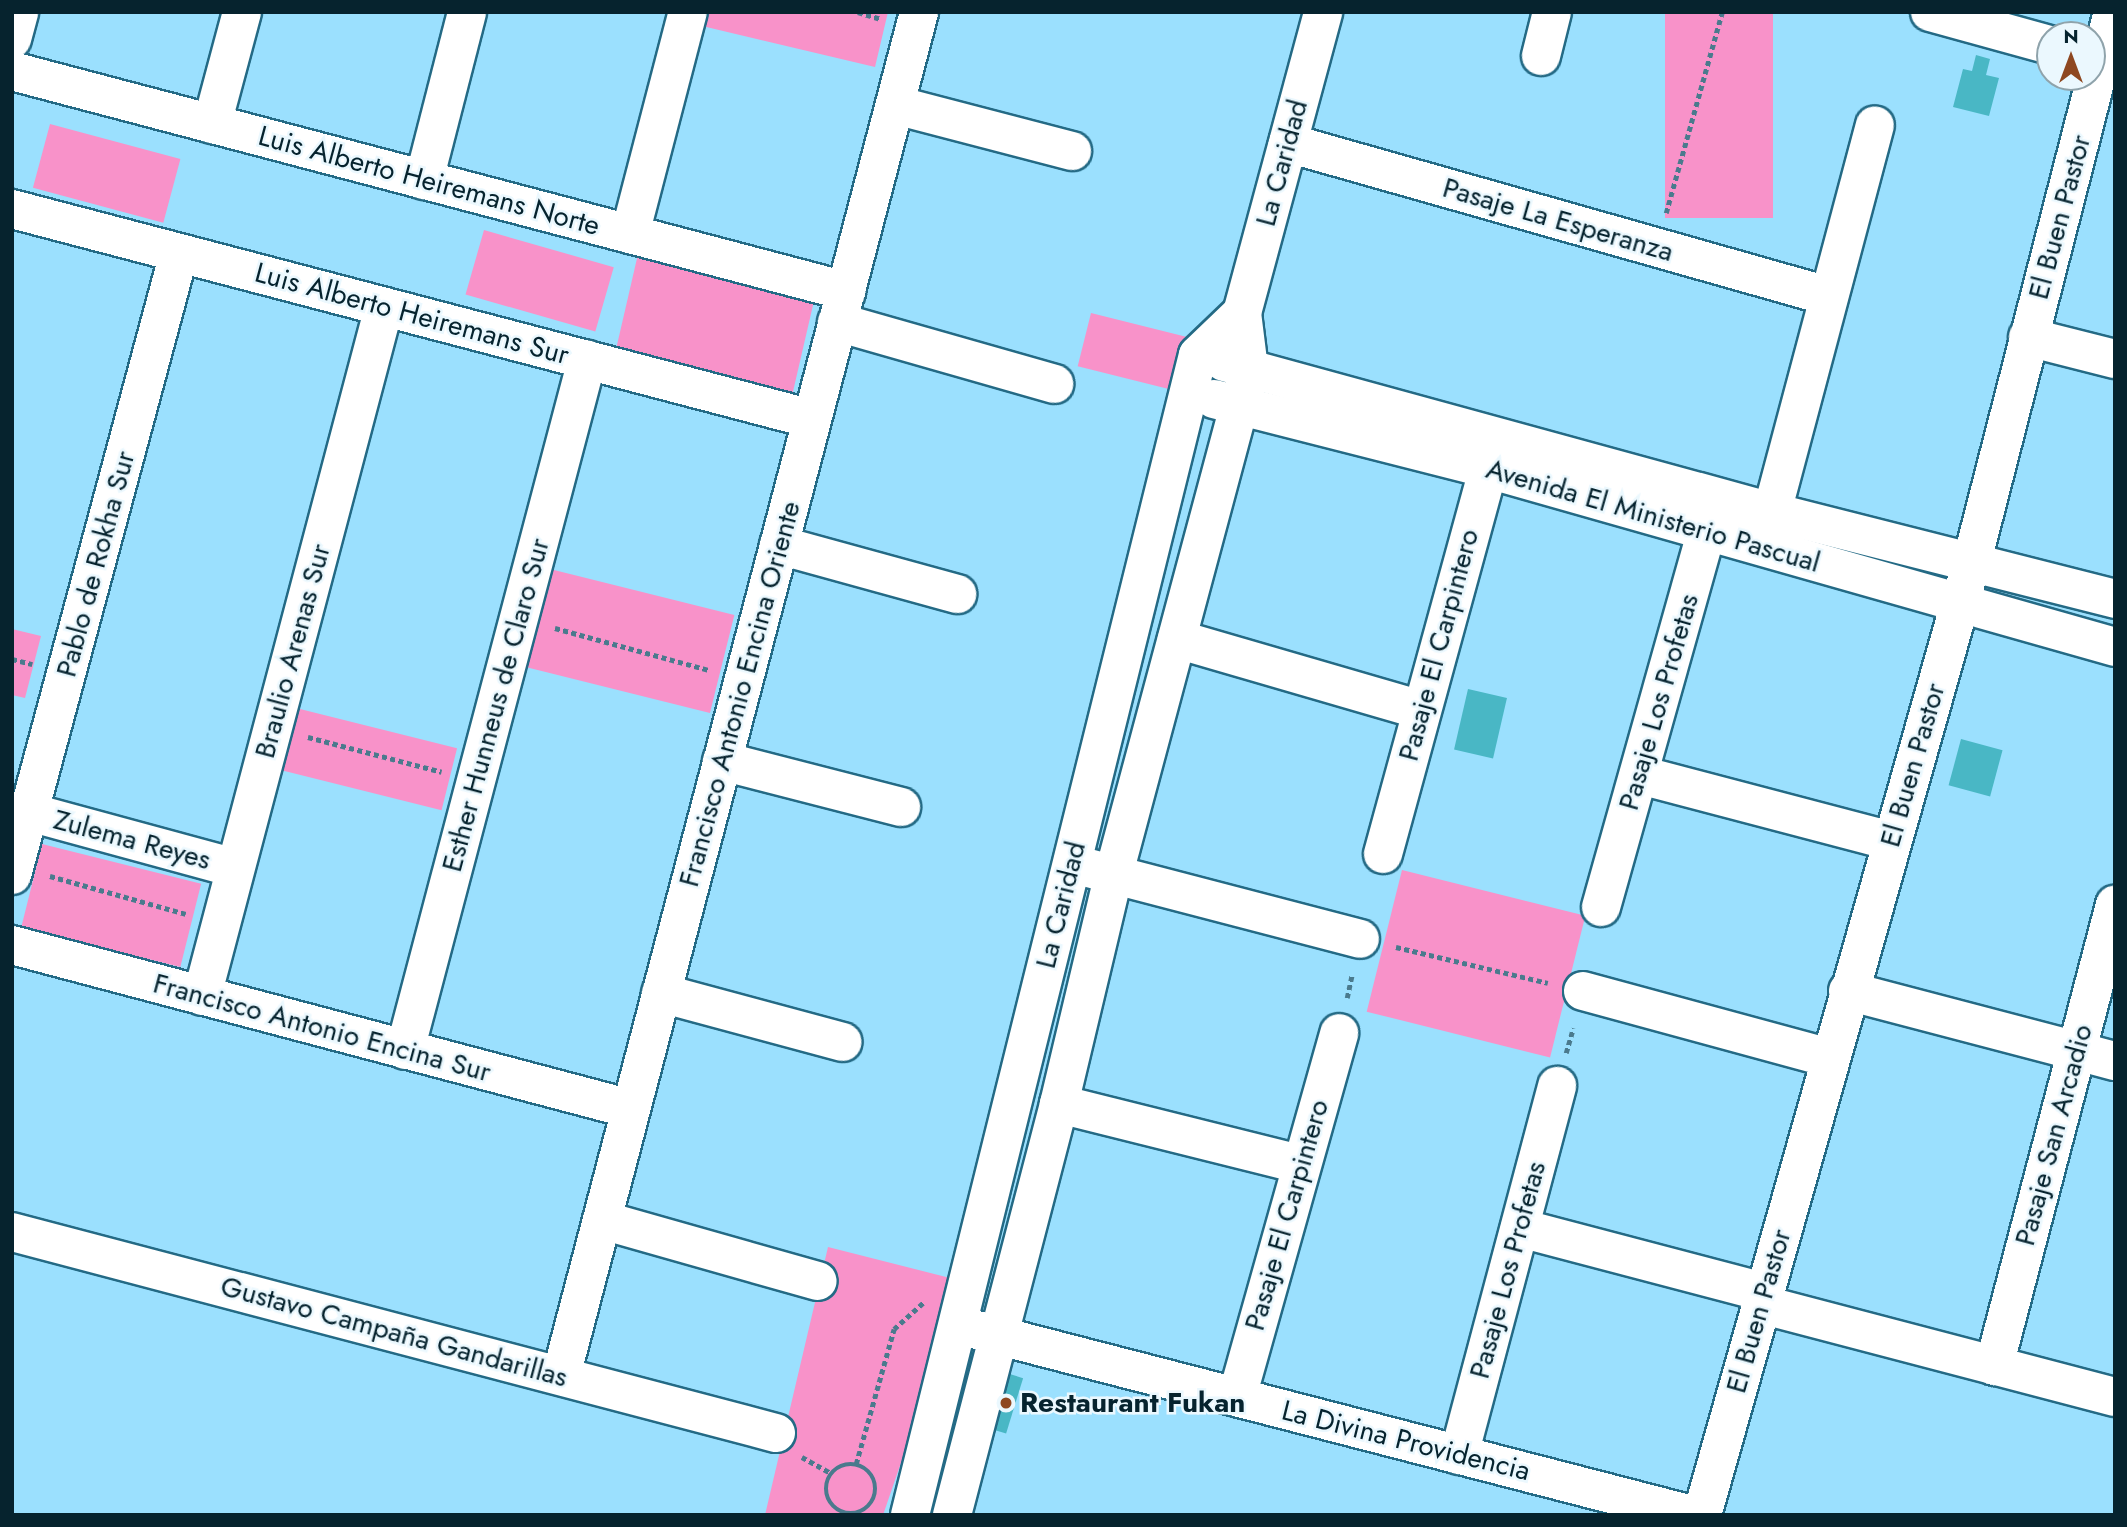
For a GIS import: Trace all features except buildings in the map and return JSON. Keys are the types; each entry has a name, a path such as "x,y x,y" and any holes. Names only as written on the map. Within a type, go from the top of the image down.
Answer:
{"street":[{"path":"12,39 19,12"},
{"path":"212,124 242,12"},
{"path":"424,180 467,12"},
{"path":"630,234 688,12"},
{"name":"Francisco Antonio Encina Oriente","path":"561,1376 919,12"},
{"name":"La Caridad","path":"952,1515 1059,1104 1114,873 1249,369 1242,313 1323,12"},
{"path":"1541,56 1552,12"},
{"path":"1930,12 2036,41"},
{"name":"El Buen Pastor","path":"2106,31 2113,12"},
{"name":"Luis Alberto Heiremans Norte","path":"12,71 630,234 1054,384"},
{"name":"El Buen Pastor","path":"1702,1515 1848,991 1972,561 2088,91"},
{"path":"895,104 1072,151"},
{"path":"1772,512 1875,125"},
{"name":"Pasaje La Esperanza","path":"1288,143 1828,296"},
{"name":"Luis Alberto Heiremans Sur","path":"12,209 812,419"},
{"name":"Pablo de Rokha Sur","path":"13,870 179,253"},
{"name":"Braulio Arenas Sur","path":"202,996 384,307"},
{"path":"1198,355 1242,313"},
{"path":"2028,337 2115,359"},
{"name":"La Caridad","path":"910,1515 1198,355"},
{"name":"Avenida El Ministerio Pascual","path":"1198,355 1249,369 1492,453 1712,514 1959,604 2115,646"},
{"name":"Esther Hunneus de Claro Sur","path":"405,1050 587,360"},
{"name":"Avenida El Ministerio Pascual","path":"1189,392 1238,405 1492,453"},
{"name":"Pasaje El Carpintero","path":"1382,854 1492,453"},
{"name":"Avenida El Ministerio Pascual","path":"1712,514 1772,512 2115,599"},
{"name":"Pasaje Los Profetas","path":"1601,907 1712,514"},
{"path":"779,545 957,594"},
{"path":"1146,566 1193,580"},
{"path":"1177,639 1422,709"},
{"path":"722,761 901,807"},
{"path":"1640,775 1891,841"},
{"name":"Zulema Reyes","path":"29,812 235,868"},
{"path":"1071,864 1360,939"},
{"name":"Pasaje San Arcadio","path":"1994,1366 2115,905"},
{"name":"Francisco Antonio Encina Sur","path":"12,946 631,1110"},
{"path":"1583,991 1830,1058"},
{"path":"1848,991 2115,1061"},
{"path":"661,993 843,1042"},
{"name":"Pasaje El Carpintero","path":"1237,1397 1339,1032"},
{"name":"Pasaje Los Profetas","path":"1459,1455 1557,1086"},
{"path":"1059,1104 1300,1164"},
{"path":"601,1220 818,1281"},
{"path":"1520,1228 1994,1366 2115,1397"},
{"name":"Gustavo Campaña Gandarillas","path":"12,1232 776,1433"},
{"name":"La Divina Providencia","path":"962,1308 998,1335 1692,1515"}],"path":[{"path":"1656,248 1722,12"},
{"path":"519,618 744,679"},
{"path":"272,728 476,780"},
{"path":"13,870 221,923"},
{"path":"1360,939 1583,991"},
{"path":"856,1464 894,1329 933,1296 962,1308"},
{"path":"856,1464 871,1472 877,1489 871,1506 856,1514 847,1514 832,1506 825,1490 827,1481 838,1467 856,1464"}],"shaded area":[{"path":"701,12 888,12 875,67 698,25"},
{"path":"1665,12 1773,12 1773,218 1665,218"},
{"path":"50,124 180,159 163,223 33,188"},
{"path":"484,230 614,267 595,332 466,294"},
{"path":"638,254 815,295 793,393 615,352"},
{"path":"1091,313 1188,337 1175,391 1078,366"},
{"path":"550,569 734,615 710,713 526,667"},
{"path":"12,629 41,636 25,698 12,695"},
{"path":"296,708 457,748 442,810 281,770"},
{"path":"42,844 201,884 180,967 21,927"},
{"path":"1402,870 1585,916 1550,1057 1367,1012"},
{"path":"828,1247 954,1279 914,1425 883,1515 765,1515"}],"place":[{"name":"Restaurant Fukan","path":"1006,1403"}]}
